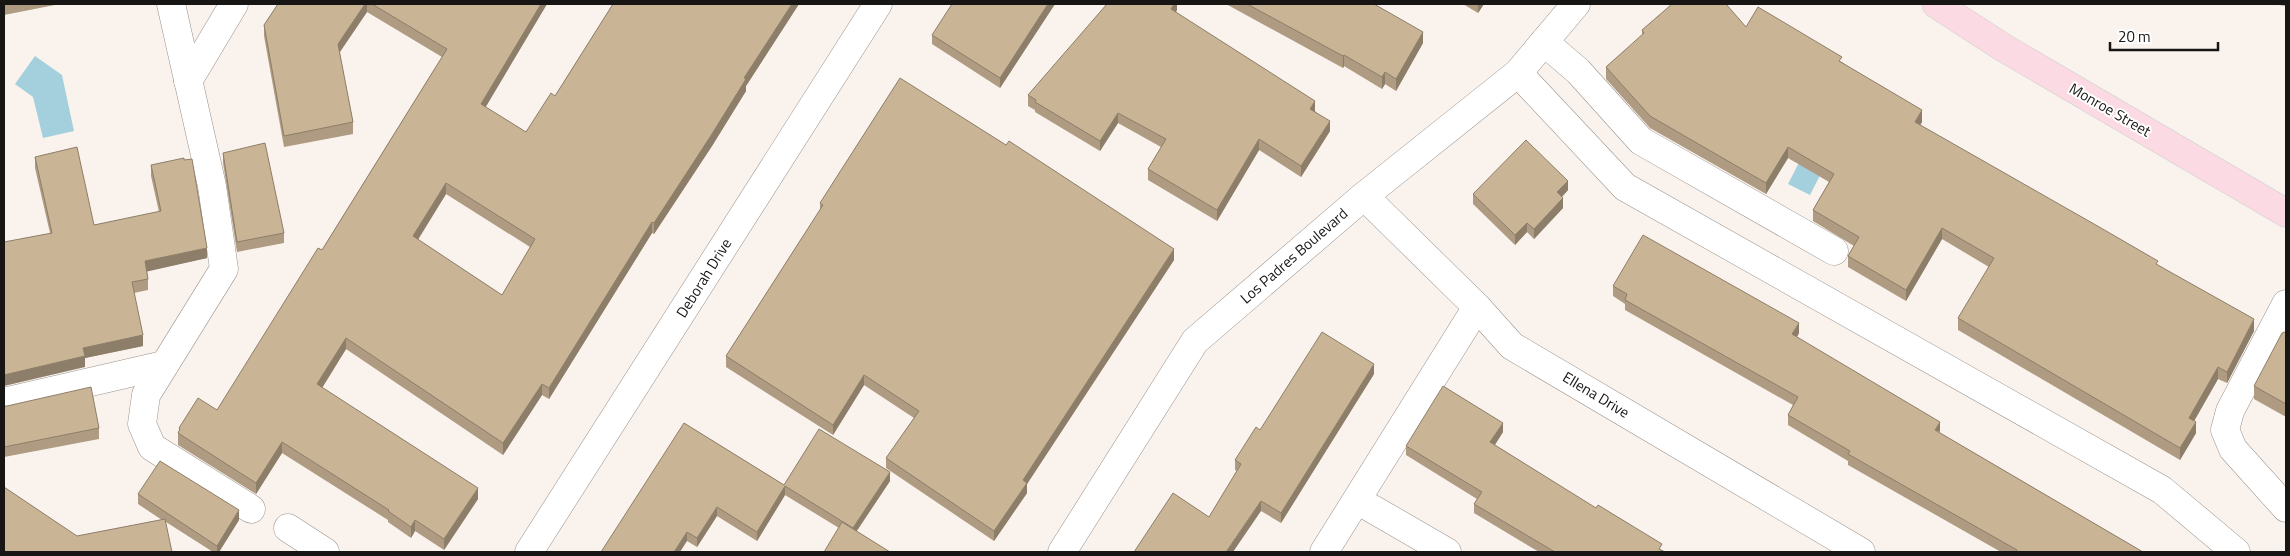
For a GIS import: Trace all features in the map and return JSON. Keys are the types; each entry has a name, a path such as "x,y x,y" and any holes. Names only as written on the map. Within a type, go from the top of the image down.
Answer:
{"main road":[{"name":"Monroe Street","path":"1936,4 2004,48 2286,213"}],"street":[{"path":"171,4 212,186 224,269 146,395 142,424 152,447 251,509"},
{"path":"188,81 234,4"},
{"name":"Deborah Drive","path":"529,552 878,4"},
{"name":"Los Padres Boulevard","path":"1062,552 1195,341 1364,196 1518,73 1576,4"},
{"path":"1544,42 1578,71 1641,141 1834,252"},
{"path":"1518,73 1625,187 2162,490 2236,552"},
{"name":"Ellena Drive","path":"1364,196 1477,307 1512,346 1861,552"},
{"path":"2286,304 2230,411 2225,430 2233,449 2286,508"},
{"path":"1324,552 1477,307"},
{"path":"4,402 164,365"},
{"path":"1357,500 1447,552"},
{"path":"288,528 325,552"}],"water":[{"path":"35,56 62,75 74,131 43,138 33,97 15,84"},
{"path":"1810,141 1832,152 1810,195 1788,184"}],"building":[{"path":"278,4 365,4 338,44 353,122 284,136 264,25"},
{"path":"372,4 541,4 481,104 526,132 551,93 555,96 613,4 792,4 744,78 746,79 712,134 654,223 652,222 549,388 542,384 503,443 346,338 317,384 478,488 444,539 415,520 411,527 389,510 282,442 256,483 178,433 179,428 198,398 217,410 318,248 322,250 447,49","holes":["446,183 535,239 502,295 413,236"]},
{"path":"952,4 1048,4 1000,78 932,35"},
{"path":"1107,4 1174,4 1171,9 1315,101 1310,109 1330,121 1301,166 1259,139 1217,210 1148,169 1166,139 1118,113 1100,141 1035,102 1036,100 1028,95"},
{"path":"1247,4 1374,4 1423,32 1396,79 1385,72 1382,77"},
{"path":"1672,4 1726,4 1746,27 1758,7 1842,57 1839,61 1922,110 1915,122 2158,261 2156,264 2254,319 2227,372 2218,367 2189,418 2196,422 2180,448 1958,318 1994,258 1942,228 1906,290 1848,256 1859,237 1813,210 1834,174 1788,147 1766,183 1650,116 1606,67 1644,33 1642,30"},
{"path":"900,78 1006,145 1009,141 1174,249 1023,480 1027,483 994,531 886,458 919,411 864,375 833,425 726,356 823,205 820,203"},
{"path":"1526,140 1568,181 1557,192 1563,198 1534,229 1527,223 1515,235 1473,194"},
{"path":"265,143 284,233 237,242 223,153"},
{"path":"77,147 94,225 161,211 151,165 184,158 184,160 192,159 207,248 145,261 148,279 132,282 143,335 83,348 85,356 4,375 4,242 52,233 35,157"},
{"path":"1643,235 1799,323 1792,334 1940,422 1935,430 2143,552 2016,552 2017,550 1848,454 1850,451 1788,415 1798,397 1625,300 1627,294 1613,286"},
{"path":"1322,332 1374,364 1281,513 1261,501 1226,552 1134,552 1173,493 1209,517 1241,464 1235,460 1256,427 1260,430"},
{"path":"2284,332 2286,333 2286,404 2254,386"},
{"path":"1443,386 1503,423 1490,442 1596,508 1598,505 1662,544 1659,549 1665,552 1555,552 1474,504 1482,492 1406,446"},
{"path":"91,387 99,428 4,447 4,406"},
{"path":"684,423 784,485 819,429 890,472 853,528 785,486 757,532 717,507 697,538 687,532 674,552 601,552"},
{"path":"160,461 239,510 217,546 138,494"},
{"path":"4,487 77,536 165,519 172,552 4,552"},
{"path":"842,522 890,552 824,552"}]}
